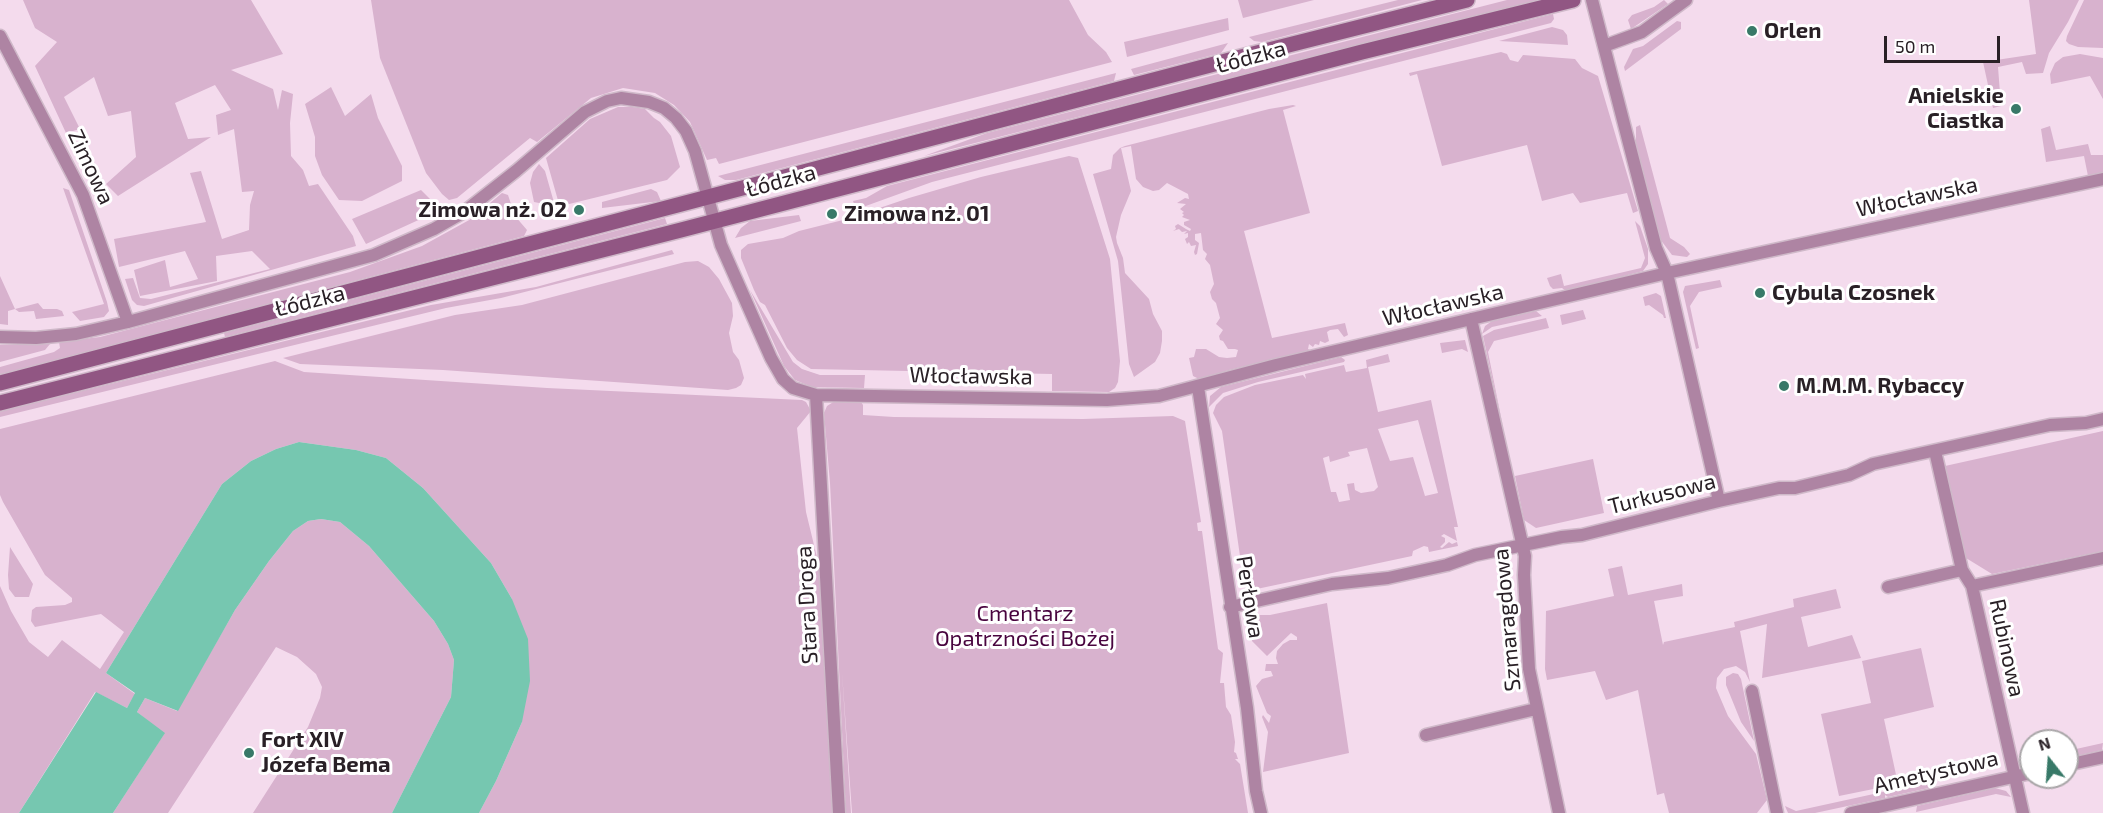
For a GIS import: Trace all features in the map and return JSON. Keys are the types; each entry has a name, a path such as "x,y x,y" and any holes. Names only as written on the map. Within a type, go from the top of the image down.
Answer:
{"main road":[{"name":"Łódzka","path":"0,383 1293,43 1467,0"},
{"name":"Łódzka","path":"0,403 1573,0"}],"street":[{"path":"1592,0 1656,248 1667,273 1719,501"},
{"path":"1604,46 1635,35 1686,0"},
{"name":"Zimowa","path":"0,36 83,195 128,322"},
{"path":"0,337 54,337 128,322 364,258 411,240 470,207 585,112 607,101 634,98 664,108 676,118 686,131 695,151 715,221"},
{"name":"Włocławska","path":"715,221 722,245 771,358 778,372 800,391 816,394 1125,399 1159,396 1265,368 1667,273 2103,179"},
{"name":"Szmaragdowa","path":"1471,319 1522,547 1526,556 1524,576 1527,647 1536,709 1559,813"},
{"name":"Perłowa","path":"1198,387 1261,813"},
{"name":"Stara Droga","path":"816,394 839,813"},
{"name":"Turkusowa","path":"1230,607 1332,584 1388,578 1447,565 1475,555 1582,535 1719,501 1779,488 1795,488 1850,475 1873,464 2050,425 2086,423 2103,419"},
{"path":"1935,451 1962,570 1972,586"},
{"name":"Rubinowa","path":"2023,813 1972,586 2103,558"},
{"path":"1888,587 1962,570"},
{"path":"1752,691 1777,813"},
{"path":"1426,735 1536,709"},
{"path":"2079,762 2103,757"},
{"name":"Ametystowa","path":"1851,813 1881,810 2019,776"}],"green space":[{"path":"23,0 251,0 283,54 231,70 273,89 278,110 282,90 293,94 290,123 291,156 303,170 309,186 318,184 353,236 356,246 144,306 137,305 132,300 125,279 133,278 140,298 151,299 270,269 252,251 216,256 217,281 140,296 134,270 165,260 170,287 198,279 185,251 119,267 114,239 206,222 190,173 201,171 222,239 249,230 250,205 254,191 242,192 234,129 218,135 216,115 231,110 215,85 175,103 188,139 211,137 118,196 106,184 136,157 131,111 108,116 94,77 64,97 80,129 66,133 35,66 57,42 35,28"},
{"path":"371,0 1069,0 1088,35 1106,52 1112,62 719,164 716,158 707,160 690,122 674,105 655,93 623,88 591,98 537,142 530,138 457,198 449,200 426,173 380,58"},
{"path":"1238,0 1314,0 1243,18"},
{"path":"1398,0 1422,0 1262,42 1254,41 1249,37"},
{"path":"1507,0 1538,0 924,156 987,133"},
{"path":"1664,0 1668,4 1631,29 1628,20 1632,15 1654,7"},
{"path":"2029,0 2079,0 2049,53 2043,73 2026,74 2022,62 1998,67 2001,106 1993,108 1983,62 2036,54"},
{"path":"2084,0 2103,0 2103,48 2078,47 2066,41"},
{"path":"1553,14 1554,19 1551,23 932,182 863,207 855,206 853,201 866,198 887,186"},
{"path":"1228,18 1229,30 1127,57 1124,42"},
{"path":"1677,21 1681,22 1681,29 1625,71 1624,67 1633,49 1643,46"},
{"path":"1552,27 1563,30 1567,35 1568,45 1499,41"},
{"path":"1228,43 1221,53 1134,75 1131,69"},
{"path":"1501,52 1507,54 1510,60 1518,62 1523,55 1575,59 1582,68 1598,76 1638,211 1633,213 1627,193 1580,203 1573,193 1542,201 1527,145 1442,166 1417,74 1410,76 1409,73"},
{"path":"2080,54 2103,58 2103,99 2090,76 2051,84 2050,74 2055,63 2063,57"},
{"path":"1116,73 1114,81 736,180 725,180 718,176"},
{"path":"331,87 345,116 371,94 378,118 402,166 402,181 362,201 339,200 322,175 315,156 315,137 305,104"},
{"path":"1296,106 1283,110 1310,213 1244,231 1272,338 1345,323 1348,335 1344,337 1338,329 1330,330 1327,332 1329,341 1325,343 1320,341 1319,345 1315,344 1313,347 1309,344 1308,349 1310,350 1204,378 1199,379 1193,376 1189,358 1194,357 1196,349 1206,349 1219,357 1227,358 1236,357 1238,350 1228,349 1220,340 1219,336 1223,330 1216,324 1220,318 1210,292 1214,284 1210,265 1205,259 1207,254 1203,250 1201,233 1195,234 1195,240 1199,243 1195,255 1196,245 1191,246 1189,242 1187,244 1185,239 1188,237 1188,233 1184,234 1187,231 1182,232 1179,229 1173,231 1178,224 1190,231 1191,229 1184,225 1184,222 1190,220 1182,217 1184,212 1180,209 1186,204 1177,203 1185,198 1189,199 1188,194 1167,183 1159,190 1153,191 1143,187 1136,179 1131,146 1121,148 1131,191 1121,215 1116,237 1117,243 1123,258 1125,273 1149,299 1153,314 1162,331 1160,353 1155,362 1134,377 1129,364 1118,261 1093,174 1111,169 1113,155 1120,148 1125,146 1269,109"},
{"path":"618,107 645,109 660,122 671,136 680,167 667,180 561,206 546,158 590,119"},
{"path":"1640,125 1670,238 1684,247 1690,254 1687,257 1672,255 1660,239 1636,143 1636,127"},
{"path":"2050,126 2056,150 2088,144 2091,155 2103,155 2103,172 2088,176 2084,156 2046,162 2041,129"},
{"path":"1069,156 1078,158 1110,259 1120,361 1118,382 1109,392 1052,391 1052,374 811,369 797,360 787,348 765,305 760,302 741,258 741,250 748,244 783,238 799,231 847,219 981,177"},
{"path":"539,164 545,171 555,206 534,202 530,183 533,172"},
{"path":"63,188 69,190 107,302 109,311 104,317 80,321 72,312 104,304"},
{"path":"651,189 657,192 661,201 602,208 602,202"},
{"path":"421,190 437,206 436,212 366,244 352,219"},
{"path":"502,193 508,195 515,216 527,230 524,236 0,375 0,367 54,352 60,348 59,342 100,337 350,272 422,246 471,219"},
{"path":"799,215 801,221 735,238 741,228 750,221"},
{"path":"665,218 667,224 225,337 224,333"},
{"path":"1635,221 1640,226 1648,249 1648,264 1643,271 1566,291 1562,288 1553,289 1550,286 1547,278 1561,274 1564,286 1641,268 1645,258"},
{"path":"672,250 674,254 501,298 446,308 0,417 0,412 9,409 431,305 536,287"},
{"path":"698,261 709,267 719,279 732,303 733,316 729,333 733,352 739,360 744,378 741,385 736,388 728,390 443,370 300,364 283,358 455,315 522,305 685,262"},
{"path":"0,276 15,309 8,311 8,325 0,324"},
{"path":"1720,280 1722,287 1699,292 1690,306 1699,348 1696,349 1683,292 1685,286"},
{"path":"750,290 793,362 802,369 820,375 865,375 864,388 812,387 795,380 784,366"},
{"path":"1656,293 1661,296 1666,318 1649,305 1645,306 1643,297"},
{"path":"38,303 43,309 62,311 64,316 36,319 34,311 19,312 15,309"},
{"path":"1583,310 1586,319 1562,325 1560,315"},
{"path":"1536,311 1542,316 1492,327 1482,334 1485,326 1492,321"},
{"path":"1546,318 1549,328 1494,341 1488,352 1504,432 1483,336 1494,330"},
{"path":"1465,340 1468,352 1462,349 1442,353 1440,343"},
{"path":"50,344 45,350 0,362 0,345"},
{"path":"1388,354 1390,362 1368,367 1378,412 1431,400 1458,527 1454,527 1457,541 1444,534 1441,536 1445,538 1445,542 1440,547 1442,548 1449,542 1452,544 1457,542 1458,546 1429,552 1428,547 1424,546 1413,551 1412,556 1252,590 1243,577 1222,431 1213,413 1216,405 1224,397 1255,385 1303,375 1306,379 1305,374 1344,365 1346,372 1367,368 1366,360","holes":["1418,420 1438,493 1425,496 1413,457 1390,461 1378,429","1367,448 1378,487 1374,491 1361,493 1355,490 1354,483 1347,484 1350,500 1339,502 1336,492 1331,492 1323,458 1329,456 1330,462 1350,456 1348,452"]},
{"path":"1341,357 1345,360 1344,362 1258,382 1223,393 1209,407 1210,396 1221,387"},
{"path":"275,361 304,372 547,388 802,400 806,402 811,411 797,428 806,512 822,578 833,813 479,813 522,722 512,599 491,563 423,488 386,458 356,450 299,442 276,449 251,461 222,484 106,673 135,694 127,708 95,692 19,813 0,813 0,586 29,642 48,657 62,640 100,669 124,632 101,614 35,627 31,621 32,610 36,607 65,605 72,602 72,598 45,575 0,495 0,429"},
{"name":"Cmentarz Opatrzności Bożej","path":"835,401 861,402 863,415 894,417 1083,419 1173,416 1185,421 1201,522 1197,523 1198,531 1202,531 1218,649 1223,653 1220,683 1224,683 1226,707 1231,715 1235,742 1234,752 1238,759 1235,759 1240,764 1248,813 852,813 842,672 851,813 846,813 830,483 824,413 827,406"},
{"path":"2103,431 2103,551 1992,574 1966,558 1945,466"},
{"path":"1593,459 1604,513 1536,528 1524,520 1515,476"},
{"path":"321,519 340,522 369,546 434,621 448,644 454,660 451,697 392,813 253,813 308,727 322,687 316,674 297,657 276,647 168,813 113,813 164,734 137,712 145,698 177,711 235,610 269,561 293,531 308,521"},
{"path":"10,547 33,584 29,597 15,597 9,589"},
{"path":"1622,566 1628,595 1682,584 1683,596 1654,601 1663,645 1664,642 1735,627 1734,622 1794,607 1793,599 1836,589 1841,608 1801,617 1808,647 1852,635 1861,658 1762,678 1767,624 1740,631 1750,682 1745,672 1736,666 1724,669 1717,678 1716,688 1728,716 1756,754 1767,800 1757,813 1669,813 1664,793 1657,795 1638,690 1606,700 1595,671 1547,680 1545,669 1546,611 1614,596 1608,569"},
{"path":"1327,603 1349,753 1263,772 1268,732 1262,717 1263,715 1269,723 1271,716 1267,713 1256,686 1262,679 1273,676 1271,671 1265,671 1266,664 1278,664 1277,651 1290,640 1297,640 1297,637 1291,633 1267,656 1252,641 1251,626 1256,617 1260,615"},
{"path":"1921,648 1934,707 1884,719 1898,784 1839,796 1821,714 1871,703 1862,661"},
{"path":"1733,673 1738,674 1741,679 1754,741 1741,722 1726,685 1726,677"},
{"path":"2103,743 2102,750 2079,755 2079,748"},
{"path":"1933,781 1933,787 1888,797 1885,795 1885,798 1815,813 1788,813 1785,806 1796,811"},
{"path":"1995,788 2006,791 2011,797 1996,794 1916,812 1917,806"}],"shaded area":[{"path":"299,442 356,450 386,458 423,488 491,563 512,599 528,639 530,681 522,722 479,813 392,813 451,697 454,660 448,644 434,621 369,546 340,522 321,519 308,521 293,531 269,561 235,610 178,711 145,698 137,712 165,733 113,813 19,813 96,692 127,708 135,693 106,673 222,484 251,461 276,449"}],"place":[{"name":"Orlen","path":"1752,31"},
{"name":"Anielskie Ciastka","path":"2016,109"},
{"name":"Zimowa nż. 02","path":"579,210"},
{"name":"Zimowa nż. 01","path":"832,214"},
{"name":"Cybula Czosnek","path":"1760,293"},
{"name":"M.M.M. Rybaccy","path":"1784,386"},
{"name":"Fort XIV Józefa Bema","path":"249,753"}]}
